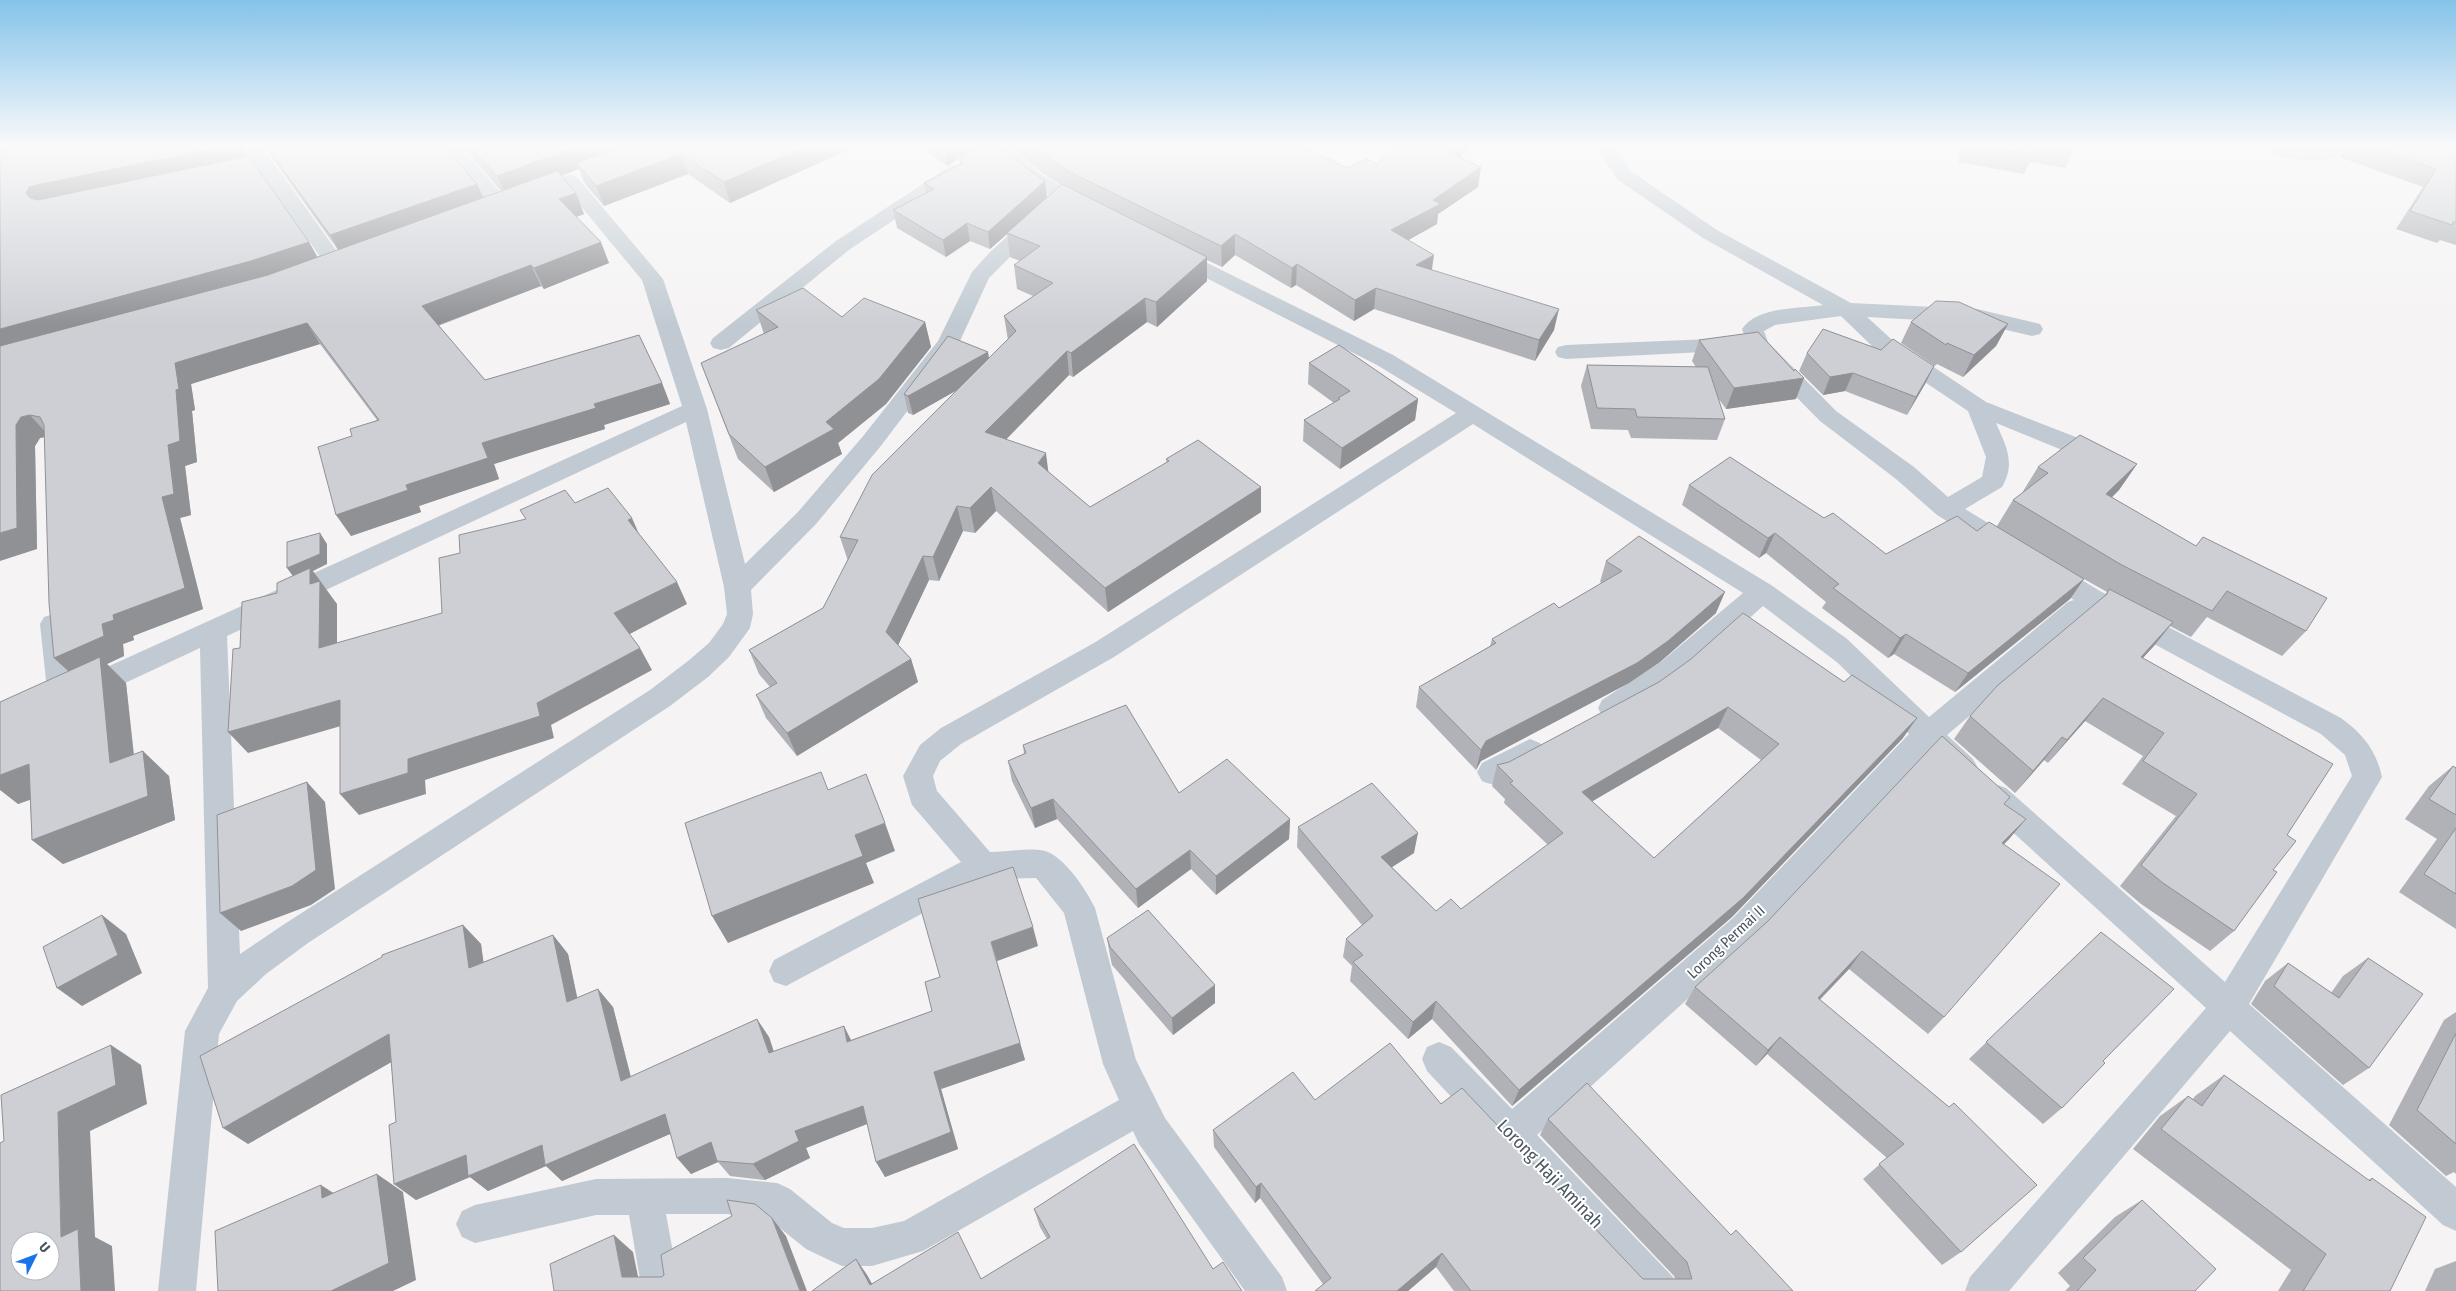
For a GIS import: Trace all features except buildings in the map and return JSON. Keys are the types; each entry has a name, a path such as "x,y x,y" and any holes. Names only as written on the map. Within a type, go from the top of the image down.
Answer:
{"street":[{"path":"293,205 337,267"},
{"path":"177,1291 202,1031 225,990 254,963 297,933 660,698 719,650 736,628 740,614 737,587 695,409 652,279 590,205"},
{"path":"720,343 843,245 903,205"},
{"path":"737,587 767,560 807,518 878,433 948,343 979,276 997,256 1053,205"},
{"path":"1078,205 1106,219"},
{"path":"1667,205 1719,239 1846,309 1882,343 1978,407 2036,432 2118,462"},
{"path":"1149,241 1385,360 1762,592 1808,625 1859,666 1927,735 2456,1212"},
{"path":"1984,1291 2228,1008 2367,777 2364,761 2355,743 2331,726 2091,598 1946,509 1905,473 1828,416 1757,344 1753,329 1760,323 1772,319 1846,309 1977,316 2032,330"},
{"path":"1566,352 1757,344"},
{"path":"1946,509 1993,481 1998,457 1978,407"},
{"path":"53,604 53,703 695,409"},
{"path":"983,866 923,796 918,776 930,753 951,736 1104,650 1473,413"},
{"path":"1587,721 1640,693 1671,671 1762,592"},
{"name":"Lorong Permai II","path":"1511,1134 1744,928 1927,735 2078,609"},
{"path":"213,631 225,990"},
{"path":"1492,772 1552,739"},
{"path":"786,971 983,866 1019,863 1043,864 1060,882 1079,908 1104,1009 1118,1055 1152,1130 1268,1291"},
{"name":"Lorong Haji Aminah","path":"1439,1059 1570,1193 1659,1291"},
{"path":"475,1224 596,1197 727,1196 777,1202 797,1216 819,1236 842,1248 872,1247 910,1238 1141,1107"},
{"path":"644,1196 661,1291"}]}
